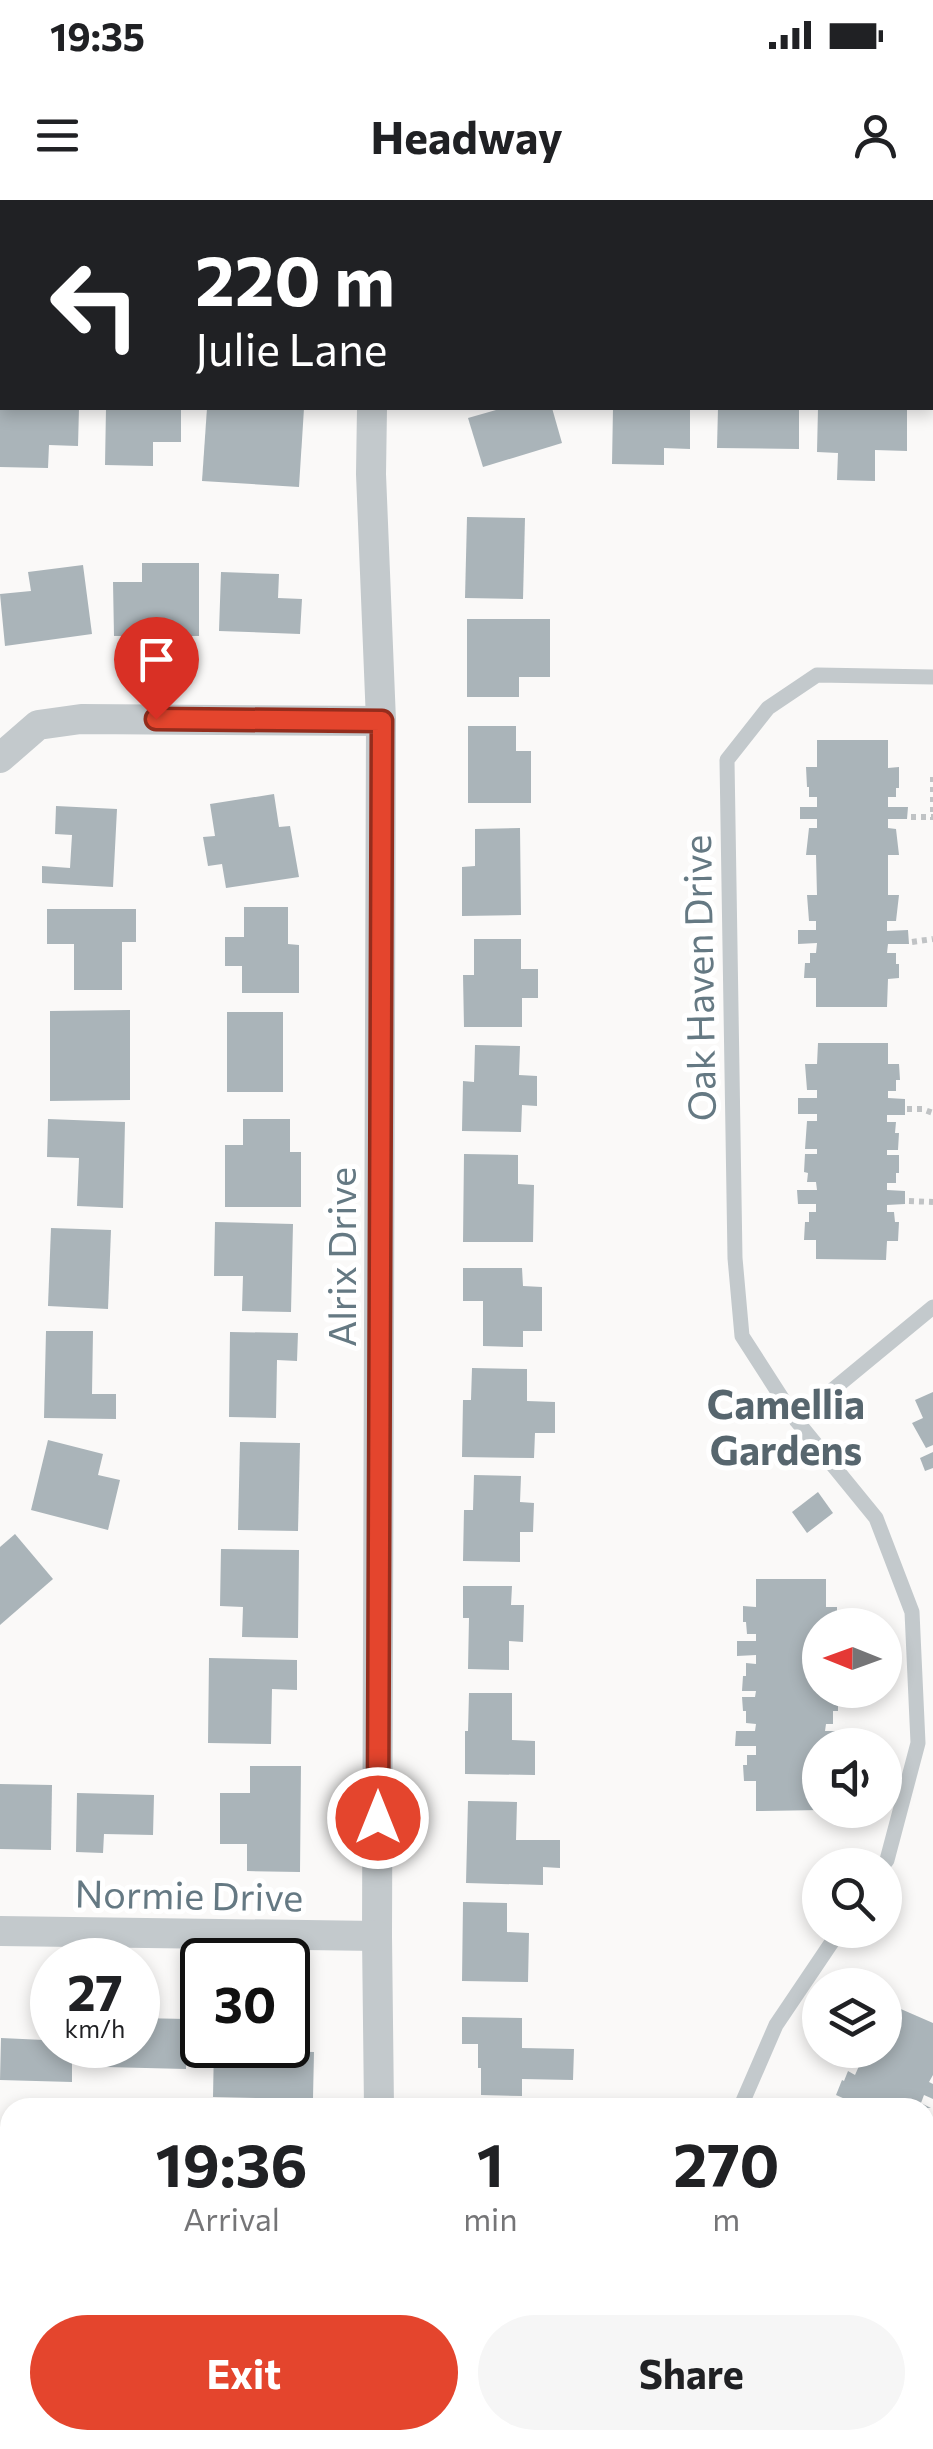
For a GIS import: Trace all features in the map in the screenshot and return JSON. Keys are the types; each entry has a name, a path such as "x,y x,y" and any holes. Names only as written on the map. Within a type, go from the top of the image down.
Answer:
{"street":[{"name":"Alrix Drive","path":"372,410 371,474 382,721 379,2098"},
{"path":"0,758 38,726 81,719 382,721"},
{"name":"Normie Drive","path":"0,1931 377,1936"}],"lane":[{"name":"Oak Haven Drive","path":"890,1848 918,1744 912,1612 876,1518 796,1420 742,1336 735,1258 727,760 768,708 818,675 933,677"},
{"path":"796,1420 933,1307"},
{"path":"744,2098 776,2025 828,1948"}],"path":[{"path":"911,816 933,819 933,777"},
{"path":"912,942 933,939"},
{"path":"907,1109 933,1113"},
{"path":"909,1201 933,1202"}],"building":[{"path":"0,410 79,410 78,446 49,445 48,468 0,467"},
{"path":"106,410 181,410 181,442 153,442 153,466 105,465"},
{"path":"207,410 304,410 299,487 202,481"},
{"path":"496,410 553,410 562,443 483,467 468,418"},
{"path":"613,410 690,410 690,449 664,448 664,465 612,464"},
{"path":"718,410 799,410 799,449 717,448"},
{"path":"818,410 907,410 907,451 875,450 875,481 837,480 838,453 817,452"},
{"path":"467,517 525,518 523,599 465,598"},
{"path":"142,563 199,563 199,636 114,636 113,582 142,582"},
{"path":"83,565 92,634 5,646 0,594 31,591 28,572"},
{"path":"221,572 279,574 278,598 302,599 300,634 219,631"},
{"path":"467,619 550,619 550,677 519,677 519,697 467,697"},
{"path":"468,726 516,726 516,751 531,751 531,803 468,803"},
{"path":"817,740 888,740 888,768 899,767 899,788 896,797 888,797 888,807 908,807 907,819 888,819 888,828 896,829 899,855 888,855 888,895 899,895 896,921 887,921 887,931 908,930 909,944 888,944 887,953 896,953 899,978 888,979 887,1007 816,1007 816,978 804,978 805,963 810,963 810,953 816,953 817,943 798,944 798,930 816,930 816,921 809,921 807,895 817,895 816,855 806,855 809,828 817,828 817,819 800,819 800,807 817,807 817,797 809,797 806,767 817,767"},
{"path":"274,794 279,827 290,826 299,877 226,888 222,864 208,866 203,837 215,836 210,804"},
{"path":"56,806 117,809 113,887 42,883 42,866 70,868 72,835 55,834"},
{"path":"520,828 521,915 462,916 462,867 475,866 475,829"},
{"path":"244,907 288,907 288,944 299,945 299,993 242,993 242,966 225,966 225,937 244,937"},
{"path":"47,909 136,909 136,942 122,942 122,990 74,990 74,944 47,944"},
{"path":"474,939 521,939 521,969 538,969 538,998 522,998 522,1027 464,1027 463,975 474,975"},
{"path":"130,1010 130,1100 50,1101 50,1011"},
{"path":"227,1012 283,1012 283,1092 227,1092"},
{"path":"818,1043 888,1043 888,1064 899,1064 900,1080 896,1080 896,1091 888,1091 888,1098 905,1099 905,1115 887,1115 887,1122 896,1122 895,1133 899,1133 898,1150 887,1150 887,1155 899,1155 899,1173 896,1183 887,1183 887,1190 905,1191 905,1204 887,1205 887,1212 894,1212 895,1222 899,1222 898,1241 887,1241 886,1260 816,1259 816,1240 804,1240 805,1222 809,1222 809,1212 816,1212 816,1204 798,1204 797,1190 817,1190 816,1182 807,1182 808,1173 804,1172 805,1154 817,1154 817,1149 805,1149 807,1121 817,1121 817,1114 798,1114 798,1098 817,1098 817,1090 807,1090 805,1064 817,1064"},
{"path":"475,1045 520,1046 519,1075 537,1076 537,1106 522,1105 521,1132 462,1131 463,1081 474,1082"},
{"path":"48,1119 125,1122 123,1208 77,1206 79,1158 47,1157"},
{"path":"243,1119 290,1119 290,1152 301,1152 301,1207 225,1207 225,1145 243,1145"},
{"path":"464,1154 518,1155 518,1184 534,1185 533,1242 463,1242"},
{"path":"215,1222 293,1224 291,1312 242,1311 243,1276 214,1276"},
{"path":"51,1228 111,1230 108,1309 48,1306"},
{"path":"463,1268 522,1268 523,1286 542,1287 542,1331 523,1331 523,1347 483,1346 483,1301 463,1301"},
{"path":"46,1331 93,1331 92,1394 116,1394 116,1419 44,1418"},
{"path":"230,1332 298,1333 297,1361 277,1360 276,1418 229,1417"},
{"path":"472,1368 527,1369 527,1401 555,1402 555,1433 535,1433 534,1458 462,1457 463,1400 471,1400"},
{"path":"933,1392 933,1445 926,1448 912,1423 923,1418 915,1400"},
{"path":"48,1440 103,1454 98,1475 120,1480 108,1530 31,1510"},
{"path":"240,1442 300,1443 298,1531 238,1530"},
{"path":"933,1452 933,1468 925,1471 920,1458"},
{"path":"474,1475 521,1476 520,1502 534,1503 533,1532 520,1532 520,1562 463,1561 464,1510 473,1510"},
{"path":"818,1492 833,1513 807,1533 792,1512"},
{"path":"15,1534 53,1579 0,1625 0,1547"},
{"path":"221,1549 299,1550 298,1638 242,1637 243,1607 220,1606"},
{"path":"756,1579 826,1579 826,1607 837,1607 802,1608 802,1708 838,1711 833,1711 833,1724 826,1724 825,1728 802,1728 802,1810 756,1811 756,1781 744,1781 743,1765 747,1765 747,1755 756,1755 756,1746 735,1746 736,1731 755,1731 756,1724 746,1723 742,1697 755,1697 756,1691 742,1691 746,1663 756,1664 756,1655 737,1656 737,1641 756,1641 756,1634 747,1634 743,1606 756,1607"},
{"path":"463,1586 512,1586 511,1605 524,1605 523,1642 509,1641 509,1670 468,1669 469,1618 463,1618"},
{"path":"209,1658 297,1660 297,1690 272,1689 271,1744 208,1743"},
{"path":"469,1693 512,1693 512,1740 535,1741 535,1775 465,1774"},
{"path":"250,1766 301,1766 300,1872 247,1871 247,1844 220,1844 220,1793 250,1793"},
{"path":"0,1784 52,1785 51,1850 0,1849"},
{"path":"77,1793 154,1795 153,1835 104,1834 103,1853 76,1852"},
{"path":"468,1801 517,1802 516,1840 560,1840 560,1868 543,1867 543,1885 466,1883"},
{"path":"463,1902 507,1903 507,1932 529,1933 528,1982 462,1981"},
{"path":"902,2010 933,2023 933,2075 929,2082 933,2084 933,2098 836,2095 848,2071 855,2075 858,2068 902,2068"},
{"path":"462,2017 522,2018 522,2048 574,2049 573,2080 522,2079 522,2096 481,2095 478,2044 462,2044"},
{"path":"160,2018 180,2019 180,2068 186,2069 146,2068 160,2068"},
{"path":"1,2038 30,2039 30,2068 72,2068 72,2082 0,2080"},
{"path":"310,2052 314,2052 313,2098 213,2097 214,2068 310,2068"}],"district":[{"name":"Camellia Gardens","path":"786,1425"}],"route":[{"path":"156,719 382,721 378,1818"}]}
